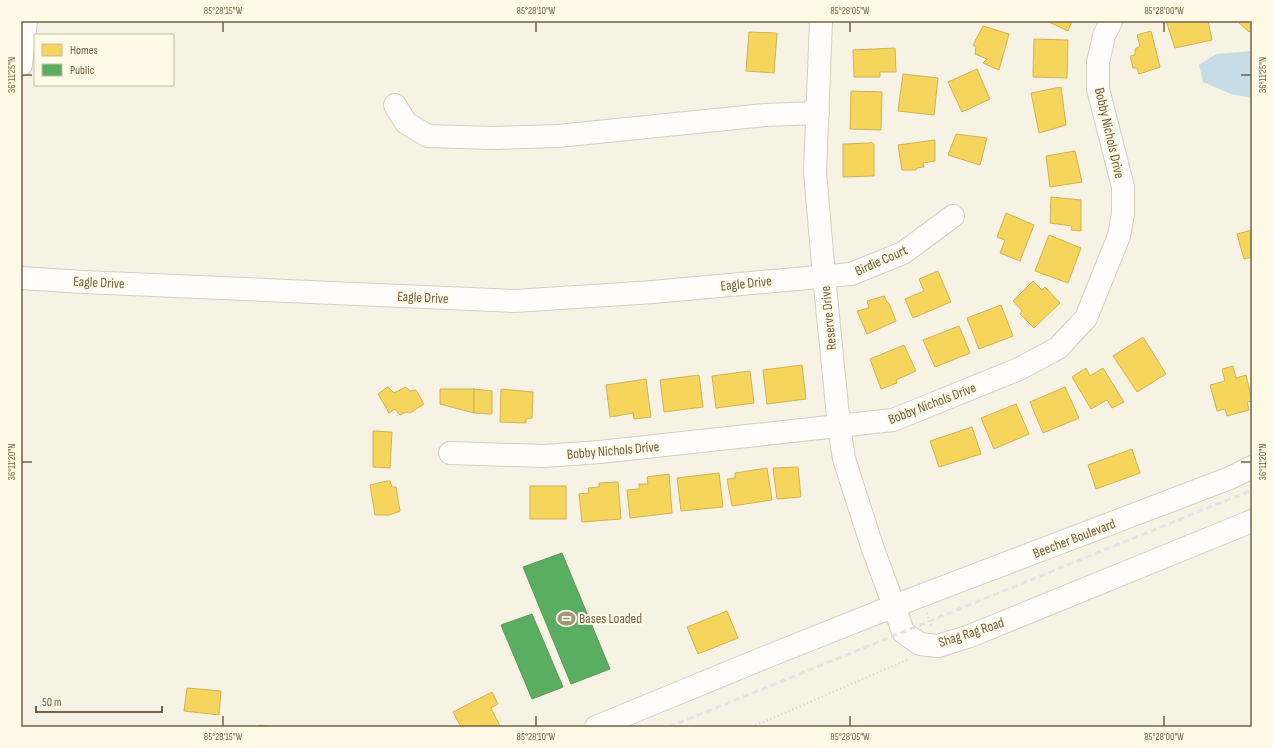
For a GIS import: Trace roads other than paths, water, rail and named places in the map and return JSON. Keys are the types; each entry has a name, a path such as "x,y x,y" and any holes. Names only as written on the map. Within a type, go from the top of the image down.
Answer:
{"street":[{"path":"21,65 26,21"},
{"name":"Reserve Drive","path":"822,21 815,172 839,426 844,459 873,549 894,606"},
{"name":"Bobby Nichols Drive","path":"450,453 544,456 593,453 893,420 1019,369 1058,348 1086,318 1119,236 1123,214 1123,187 1098,89 1098,62 1104,36 1111,21"},
{"path":"395,105 406,122 428,136 494,138 558,136 765,115 818,113"},
{"name":"Birdie Court","path":"824,276 851,274 903,253 953,216"},
{"name":"Eagle Drive","path":"21,278 515,301 653,292 824,276"},
{"name":"Beecher Boulevard","path":"894,606 1230,478 1252,467"},
{"name":"Shag Rag Road","path":"894,606 903,632 920,644 938,646 978,633 1252,521"},
{"path":"596,727 894,606"}],"water":[{"path":"1252,51 1252,98 1231,94 1203,82 1199,65 1216,54"}],"railway":[{"path":"669,727 1252,490"}],"place":[{"name":"Bases Loaded","path":"566,618"}]}
